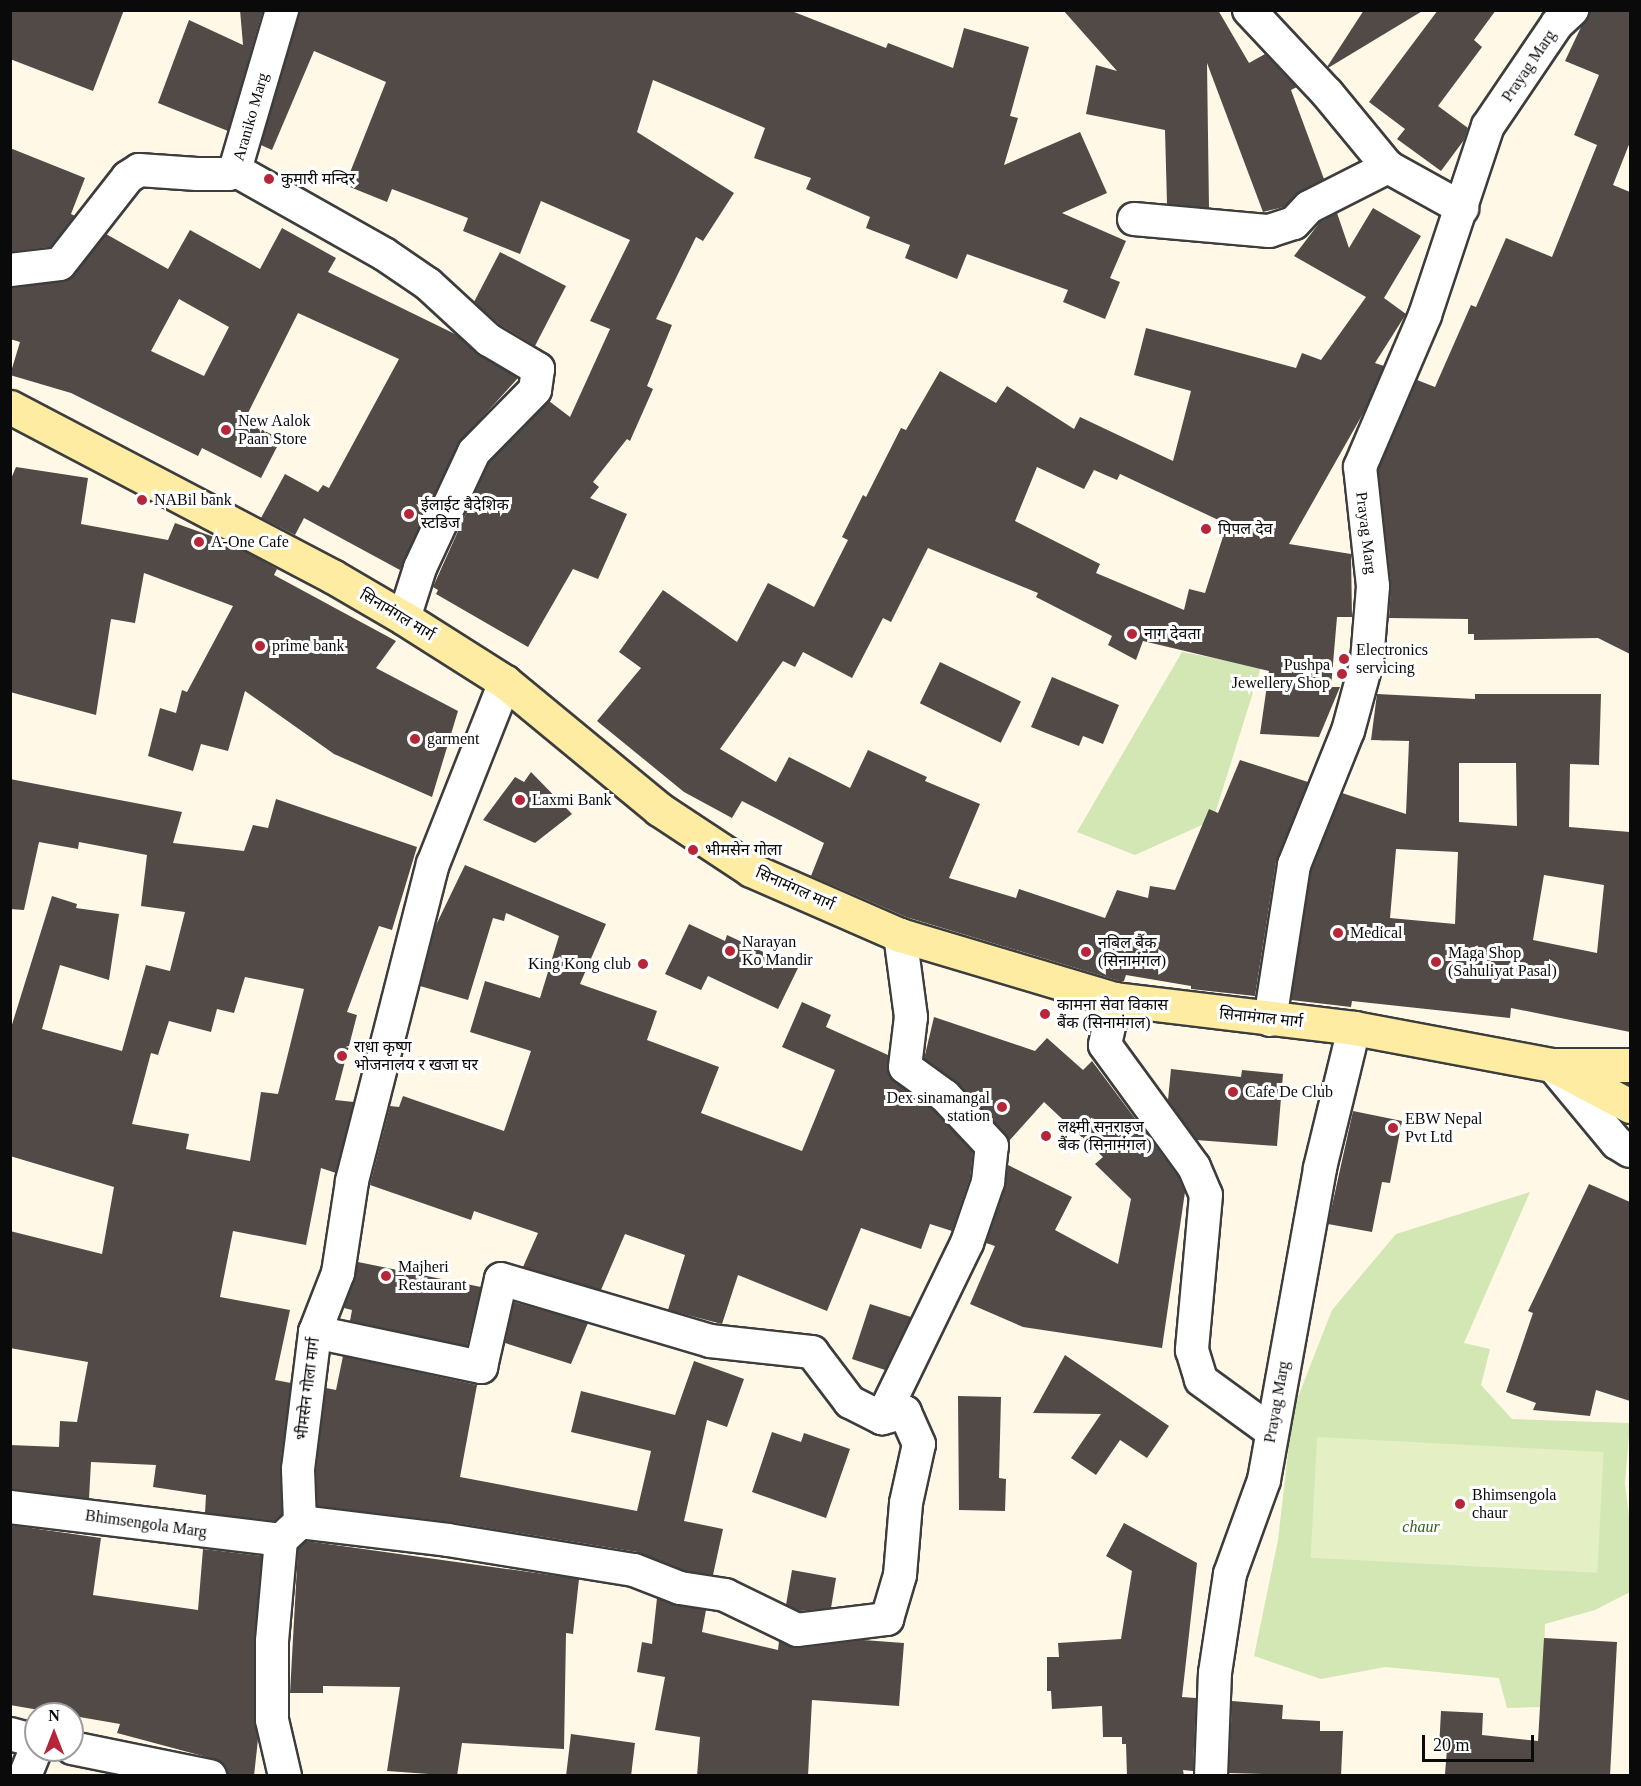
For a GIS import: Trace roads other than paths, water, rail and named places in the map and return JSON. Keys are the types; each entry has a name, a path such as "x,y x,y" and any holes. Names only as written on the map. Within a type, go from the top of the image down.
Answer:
{"main road":[{"name":"सिनामंगल मार्ग","path":"10,407 332,576 404,618 505,682 659,809 751,870 900,935 1115,999 1270,1020 1354,1028 1552,1065"},
{"path":"1552,1065 1630,1065"},
{"path":"1552,1065 1630,1106"}],"street":[{"name":"Araniko Marg","path":"10,270 60,264 128,177 139,170 229,174 235,170 282,10"},
{"path":"1249,10 1388,167 1462,208"},
{"name":"Prayag Marg","path":"1270,1020 1294,865 1348,731 1367,661 1372,564 1360,495 1360,467 1425,315 1488,126 1557,24 1572,10"},
{"path":"1134,219 1269,231 1294,223 1309,207 1388,167"},
{"path":"235,170 384,254 428,284 489,340 538,369 535,390 474,452 420,568 404,618"},
{"name":"भीमसेन गोला मार्ग","path":"285,1776 273,1720 273,1641 290,1531 315,1332 338,1273 352,1181 433,864 505,682"},
{"path":"315,1332 481,1367 501,1279 710,1341 812,1352 850,1402 882,1418 967,1243 991,1164 992,1146 972,1120 905,1067 911,1017 900,935"},
{"path":"1115,999 1105,1045 1194,1167 1206,1195 1192,1350 1201,1380 1271,1431"},
{"name":"Prayag Marg","path":"1211,1776 1215,1673 1230,1574 1264,1480 1320,1168 1354,1028"},
{"path":"1552,1065 1617,1143 1630,1151"},
{"name":"Bhimsengola Marg","path":"10,1506 290,1531 448,1540 634,1570 680,1587 725,1595 797,1630 887,1619 900,1575 906,1503 919,1444 905,1412 882,1418"},
{"path":"84,1750 210,1776"},
{"path":"24,1776 30,1762"}],"place":[{"name":"कुमारी मन्दिर","path":"269,179"},
{"name":"New Aalok Paan Store","path":"226,430"},
{"name":"NABil bank","path":"142,500"},
{"name":"ईलाईट बैदेशिक स्टडिज","path":"409,514"},
{"name":"पिपल देव","path":"1206,529"},
{"name":"A-One Cafe","path":"199,542"},
{"name":"नाग देवता","path":"1132,634"},
{"name":"prime bank","path":"260,646"},
{"name":"Electronics servicing","path":"1344,659"},
{"name":"Pushpa Jewellery Shop","path":"1342,674"},
{"name":"garment","path":"415,739"},
{"name":"Laxmi Bank","path":"520,800"},
{"name":"भीमसेन गोला","path":"693,850"},
{"name":"Medical","path":"1338,933"},
{"name":"Narayan Ko Mandir","path":"730,951"},
{"name":"नबिल बैंक (सिनामंगल)","path":"1086,952"},
{"name":"Maga Shop (Sahuliyat Pasal)","path":"1436,962"},
{"name":"King Kong club","path":"643,964"},
{"name":"कामना सेवा विकास बैंक (सिनामंगल)","path":"1045,1014"},
{"name":"राधा कृष्ण भोजनालय र खजा घर","path":"342,1056"},
{"name":"Cafe De Club","path":"1233,1092"},
{"name":"Dex sinamangal station","path":"1002,1107"},
{"name":"EBW Nepal Pvt Ltd","path":"1393,1128"},
{"name":"लक्ष्मी सनराइज बैंक (सिनामंगल)","path":"1046,1136"},
{"name":"Majheri Restaurant","path":"386,1276"},
{"name":"Bhimsengola chaur","path":"1460,1504"}],"park label":[{"name":"chaur","path":"1421,1527"}]}
